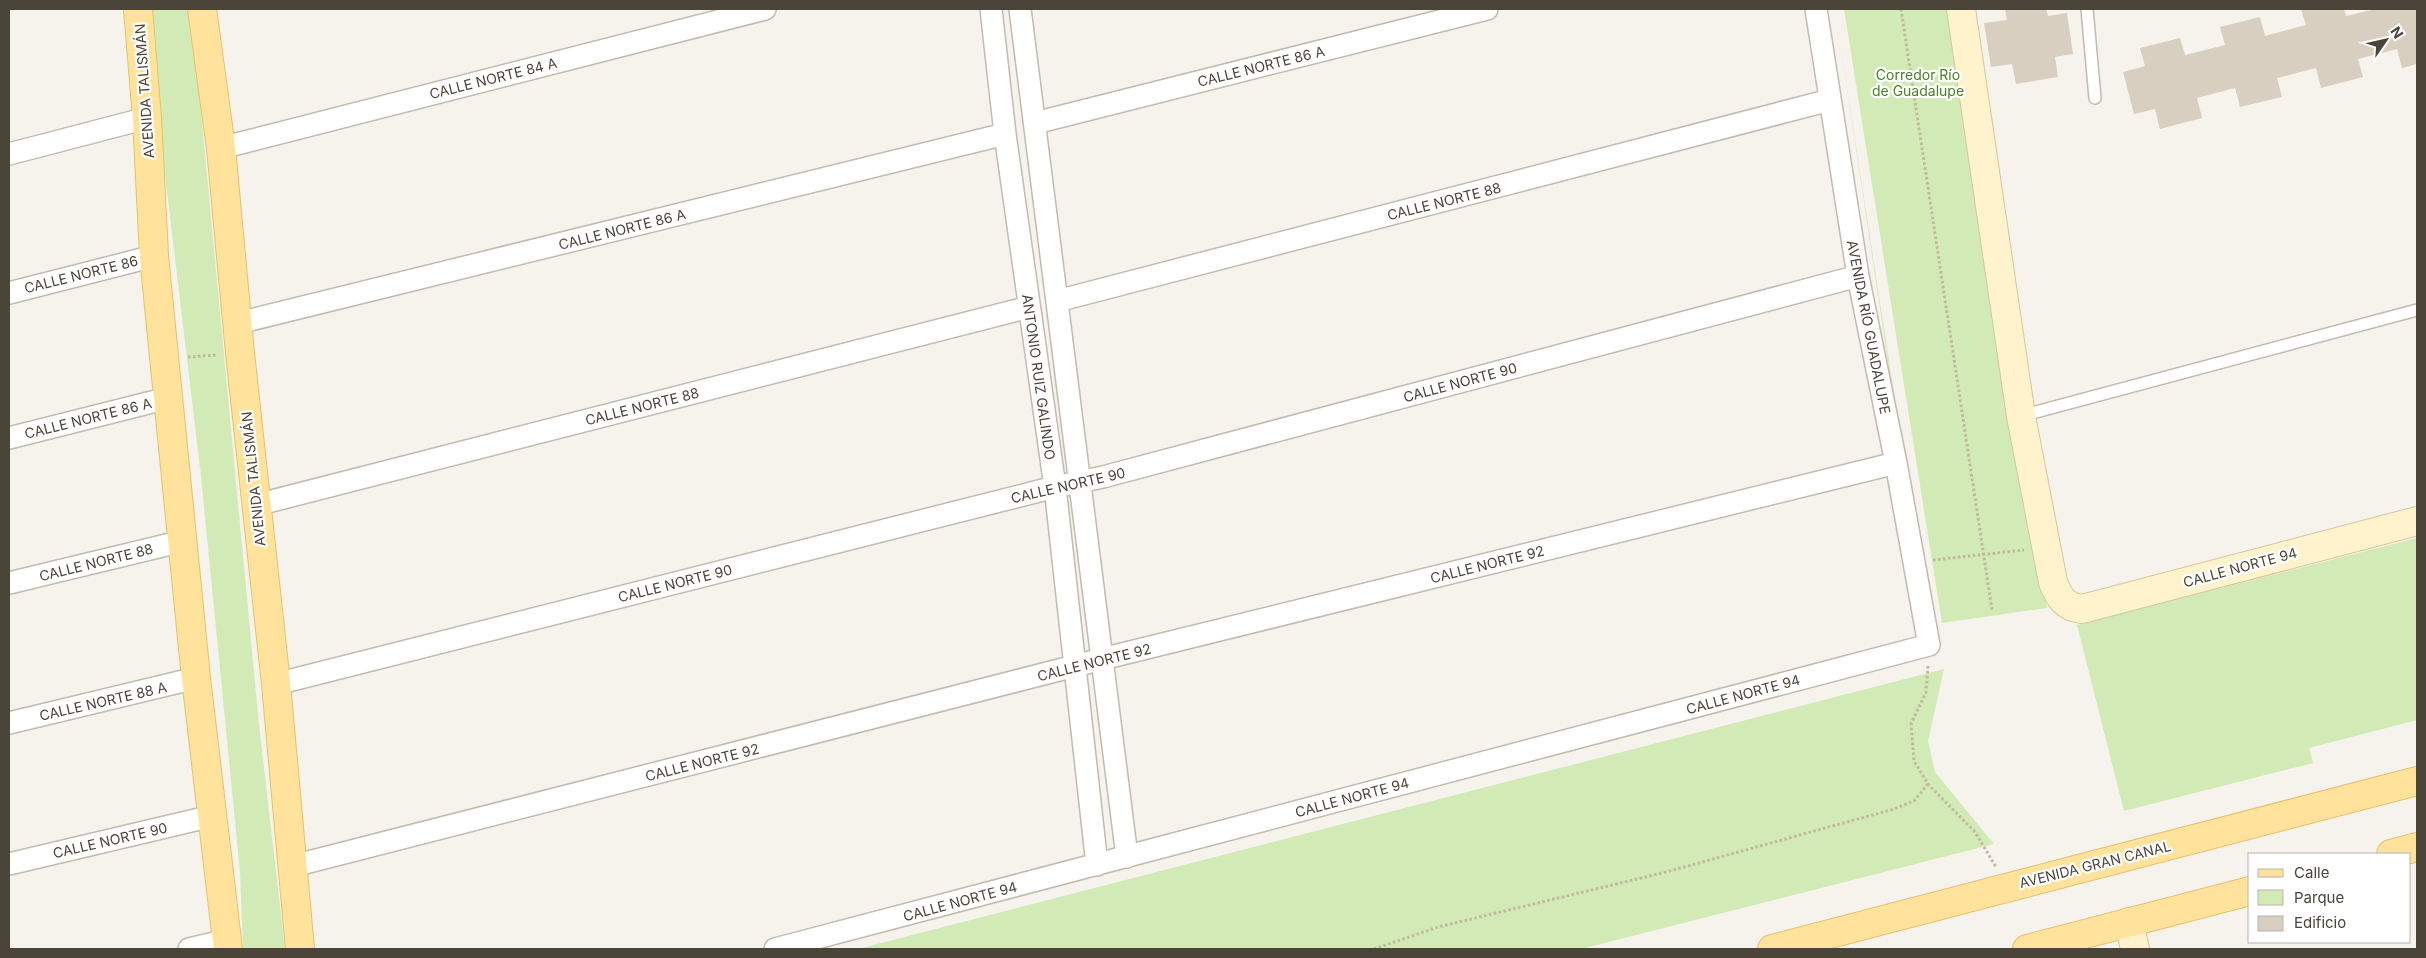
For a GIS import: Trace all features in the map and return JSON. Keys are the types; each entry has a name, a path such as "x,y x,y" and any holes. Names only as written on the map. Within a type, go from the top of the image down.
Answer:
{"main road":[{"name":"AVENIDA TALISMÁN","path":"138,9 147,118 154,256 196,678 227,944"},
{"name":"AVENIDA TALISMÁN","path":"202,9 221,148 240,354 276,684 300,949"},
{"name":"AVENIDA GRAN CANAL","path":"1772,949 2417,781"},
{"path":"2395,853 2417,847"},
{"path":"2028,949 2248,892"}],"street":[{"name":"CALLE NORTE 84 A","path":"221,148 765,9"},
{"name":"ANTONIO RUIZ GALINDO","path":"991,9 1005,134 1055,487 1097,864"},
{"name":"ANTONIO RUIZ GALINDO","path":"1020,9 1127,857"},
{"name":"CALLE NORTE 86 A","path":"1035,123 1487,9"},
{"name":"AVENIDA RÍO GUADALUPE","path":"1816,9 1858,276 1896,463 1929,645"},
{"path":"1961,9 2021,416 2046,547"},
{"name":"CALLE NORTE 88","path":"1057,301 1830,100"},
{"path":"9,154 147,118"},
{"name":"CALLE NORTE 86 A","path":"238,323 1005,134"},
{"name":"CALLE NORTE 86","path":"9,292 154,256"},
{"name":"CALLE NORTE 90","path":"276,684 1055,487 1113,474 1858,276"},
{"name":"CALLE NORTE 88","path":"256,505 1029,307"},
{"name":"CALLE NORTE 86 A","path":"9,438 168,398"},
{"name":"CALLE NORTE 92","path":"293,866 1102,659 1896,463"},
{"name":"CALLE NORTE 94","path":"2046,547 2053,582 2064,603 2072,608 2082,609 2417,521"},
{"name":"CALLE NORTE 88","path":"9,583 183,541"},
{"name":"CALLE NORTE 94","path":"775,949 1929,645"},
{"name":"CALLE NORTE 88 A","path":"9,723 196,678"},
{"name":"CALLE NORTE 90","path":"9,864 212,816"},
{"path":"2129,922 2136,949"},
{"path":"189,949 227,944"}],"lane":[{"path":"2087,9 2095,98"},
{"path":"2021,416 2417,310"}],"path":[{"path":"1901,9 1992,610"},
{"path":"165,358 240,354"},
{"path":"1914,561 2046,547"},
{"path":"1929,645 1926,692 1911,724 1914,761 1928,784 1975,832 1990,856 2005,887"},
{"path":"1374,949 1438,927 1666,872 1894,810 1914,800 1928,784"}],"green space":[{"path":"152,9 186,9 192,17 259,725 285,949 243,949 240,872 201,476 150,49"},
{"path":"1835,9 1933,648 1931,648"},
{"name":"Corredor Río de Guadalupe","path":"1844,9 1970,9 2047,608 1942,623"},
{"path":"2417,538 2417,720 2309,748 2313,763 2124,811 2077,625"},
{"path":"1944,669 1928,741 1935,772 1994,844 1581,949 858,949"}],"building":[{"path":"2005,9 2046,9 2048,16 2067,13 2073,54 2055,57 2058,77 2016,84 2012,64 1991,67 1984,23 2007,20"},
{"path":"2301,9 2344,9 2346,16 2375,9 2417,9 2417,64 2402,68 2397,49 2358,59 2363,77 2321,88 2316,68 2277,78 2282,97 2240,107 2235,88 2197,98 2202,118 2160,129 2155,109 2134,114 2123,72 2145,66 2140,48 2180,38 2185,55 2225,45 2220,27 2260,17 2265,36 2306,25"}]}
